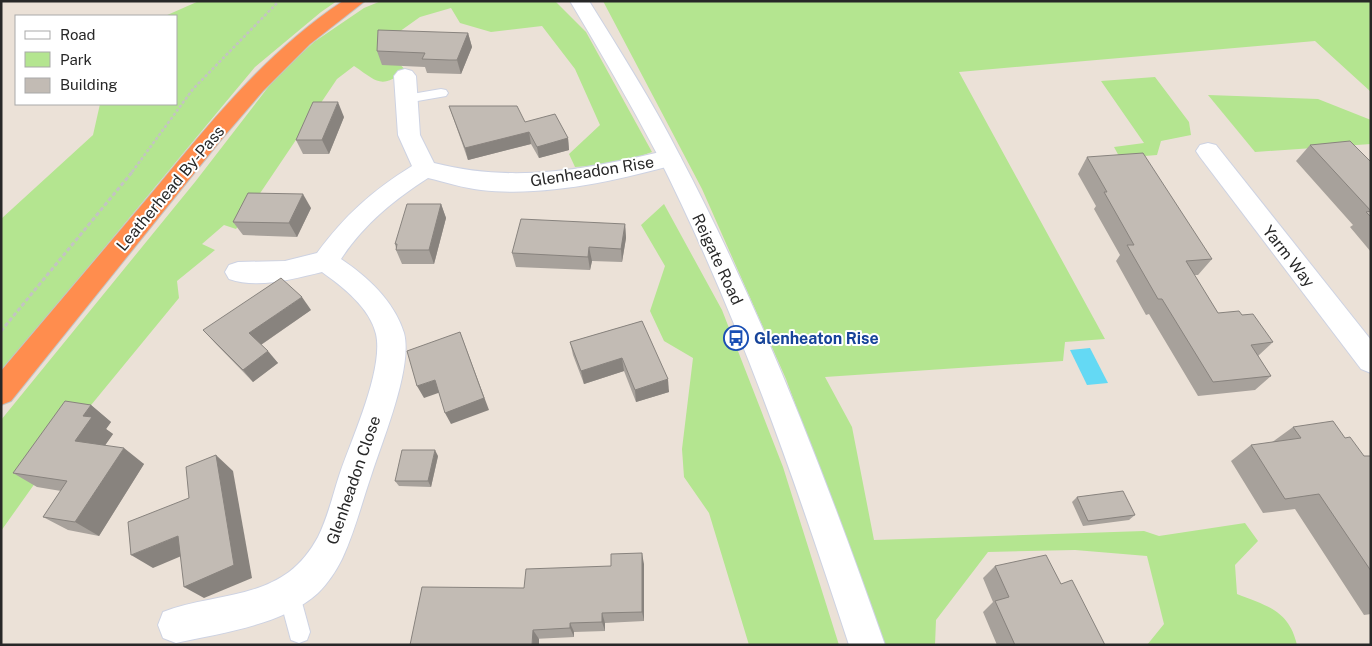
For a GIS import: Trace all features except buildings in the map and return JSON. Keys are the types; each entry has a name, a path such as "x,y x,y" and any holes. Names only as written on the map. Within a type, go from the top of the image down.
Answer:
{"highway":[{"name":"Leatherhead By-Pass","path":"1,392 270,69 311,32 356,1"}],"street":[{"name":"Reigate Road","path":"579,1 605,41 669,158 742,310 816,498 867,645"},
{"path":"238,272 285,271 326,262 349,229 371,207 398,186 425,170 409,135 405,76"},
{"name":"Yarm Way","path":"1208,151 1371,361"},
{"name":"Glenheadon Rise","path":"425,170 487,182 523,183 559,179 669,158"},
{"name":"Glenheadon Close","path":"176,624 226,614 278,598 301,585 320,564 333,543 378,410 391,359 390,335 380,314 365,292 347,276 326,262"}],"lane":[{"path":"406,98 441,93"},
{"path":"289,592 299,632"}],"path":[{"path":"1,331 127,179 193,89 279,1"}],"green space":[{"path":"199,1 337,1 255,67 1,372 1,219 93,135 100,105 178,105 178,15 167,15"},
{"path":"381,1 555,1 586,32 652,152 618,164 575,167 569,154 600,125 575,69 542,26 491,32 460,23 451,8 420,17 382,44 406,71 384,82 374,79 354,66 337,79 236,229 224,225 202,244 215,250 177,281 179,298 87,410 1,531 1,420 195,182 276,77 314,42 364,8"},
{"path":"603,1 1371,1 1371,92 1315,41 959,72 1105,339 1065,342 1063,361 825,377 852,427 874,540 1144,531 1159,536 1245,523 1258,541 1235,565 1237,594 1275,611 1288,624 1297,645 1147,645 1164,624 1147,556 1075,550 988,552 936,620 935,645 879,645 845,540 786,379 702,189"},
{"path":"1155,77 1189,122 1191,135 1161,141 1157,155 1120,158 1114,147 1144,143 1101,81"},
{"path":"1208,95 1318,99 1371,120 1371,144 1255,152"},
{"path":"664,204 722,310 783,467 839,645 749,645 709,513 684,477 682,449 693,358 664,341 650,311 665,266 641,225"}],"water":[{"path":"1090,348 1108,383 1087,385 1070,350"}],"place":[{"name":"Glenheaton Rise","path":"736,338"}]}
